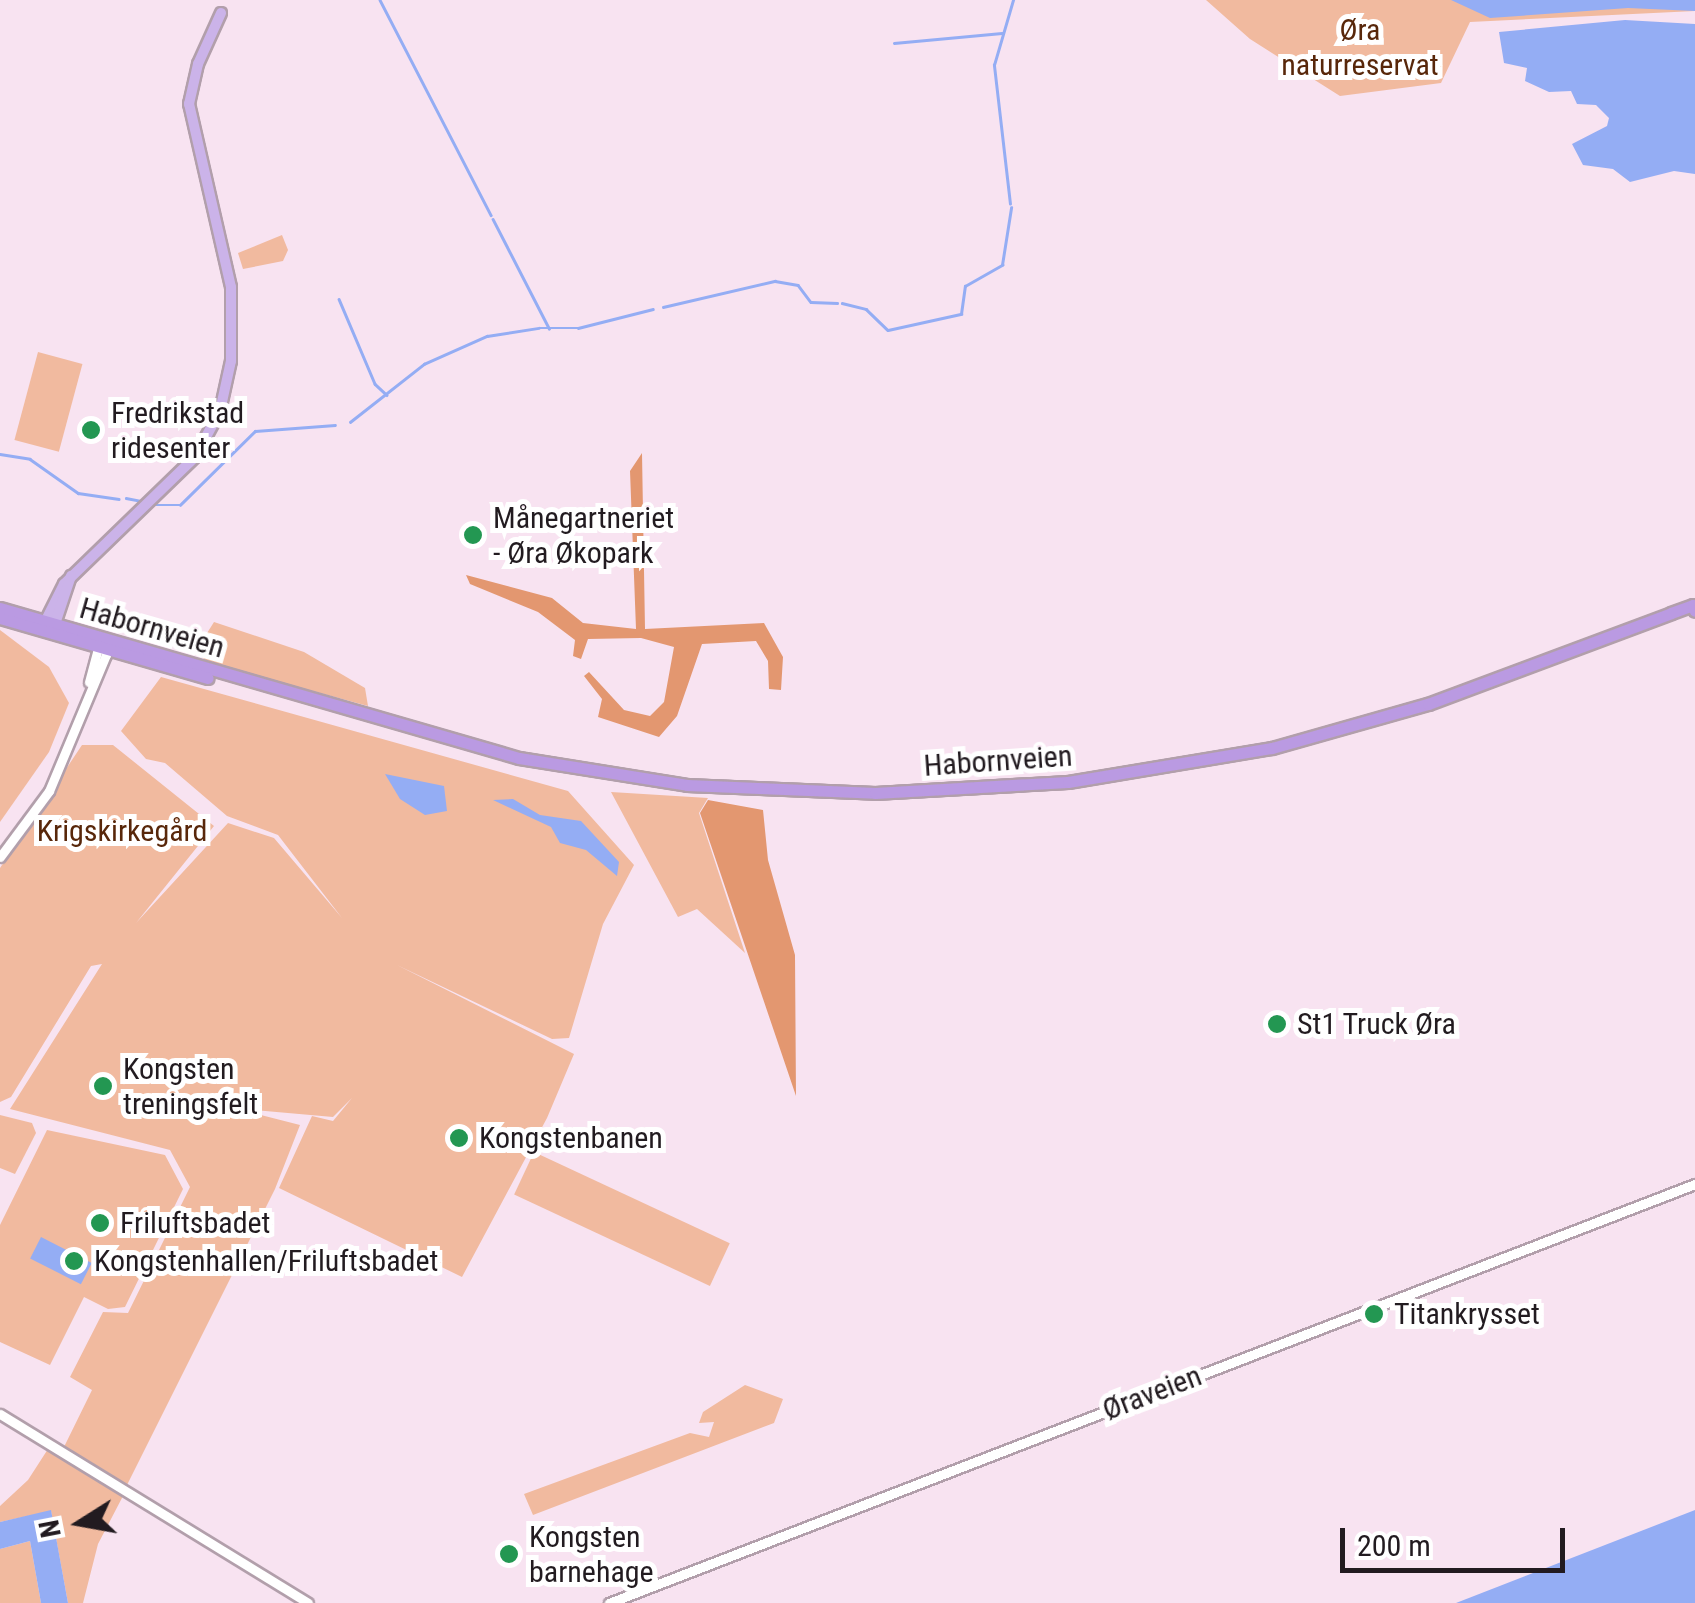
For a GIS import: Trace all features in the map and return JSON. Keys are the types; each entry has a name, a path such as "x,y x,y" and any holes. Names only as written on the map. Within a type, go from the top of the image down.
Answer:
{"highway":[{"name":"Habornveien","path":"0,608 102,646 479,749 654,781 799,792 1009,787 1175,766 1337,732 1694,607"},
{"name":"Habornveien","path":"0,618 49,626"}],"main road":[{"path":"49,626 71,576 155,497 209,434 231,362 227,258 196,152 192,115 198,64 225,0"}],"street":[{"path":"0,857 49,790 102,646"},
{"name":"Øraveien","path":"608,1603 1695,1184"},
{"path":"0,1414 308,1603"}],"green space":[{"name":"Øra naturreservat","path":"1206,0 1695,0 1695,11 1470,22 1441,83 1340,96 1250,39"},
{"path":"282,235 288,250 283,261 243,269 238,253"},
{"path":"38,352 82,364 59,452 14,440"},
{"path":"214,622 304,652 365,688 368,706 206,662 197,649"},
{"path":"0,630 49,667 69,703 49,752 0,822"},
{"name":"Krigskirkegård","path":"161,677 568,791 634,865 603,924 569,1038 552,1039 397,965 574,1054 547,1118 462,1277 279,1188 312,1116 333,1121 352,1098 333,1117 233,1108 300,1125 275,1189 126,1487 63,1449 92,1390 70,1377 103,1312 128,1313 190,1187 170,1150 10,1109 102,964 91,966 11,1097 0,1102 0,868 82,745 113,745 214,826 136,923 228,823 274,838 342,918 278,835 227,816 165,763 146,759 121,731"},
{"path":"611,792 708,798 699,813 745,953 697,909 678,917"},
{"path":"0,1115 32,1123 36,1133 15,1174 0,1168"},
{"name":"Kongstenhallen/Friluftsbadet","path":"47,1130 165,1155 183,1189 125,1307 108,1309 84,1297 50,1365 0,1342 0,1225"},
{"path":"534,1152 730,1243 710,1286 514,1195"},
{"path":"745,1385 783,1399 774,1423 533,1515 524,1494 690,1433 709,1437 714,1422 699,1423 703,1412"},
{"path":"48,1449 123,1496 98,1544 83,1603 68,1603 51,1511 0,1522 0,1506 28,1480"},
{"path":"30,1541 41,1603 0,1603 0,1549"}],"shaded area":[{"path":"642,453 645,629 764,623 783,657 781,690 769,689 768,661 756,641 702,644 677,716 659,737 598,717 602,699 584,676 589,672 624,710 650,716 664,702 674,647 641,638 588,639 581,659 573,656 575,640 538,612 470,584 466,575 552,598 583,623 636,629 630,471"},
{"path":"708,800 763,810 768,860 795,955 796,1096 700,813"}],"water":[{"path":"1451,0 1695,0 1695,11 1628,8 1490,18"},
{"path":"1625,20 1695,24 1695,174 1674,171 1630,182 1613,169 1583,165 1572,144 1607,126 1609,118 1596,105 1577,104 1571,91 1549,92 1525,81 1527,68 1504,63 1499,32"},
{"path":"385,774 444,786 447,811 425,815 400,799"},
{"path":"513,799 540,815 581,821 619,862 617,876 586,850 560,843 551,827 493,800"},
{"path":"41,1237 92,1263 81,1284 30,1258"},
{"path":"51,1510 68,1603 41,1603 30,1541 0,1549 0,1522"},
{"path":"1695,1510 1695,1603 1456,1603"}],"waterway":[{"path":"380,0 491,215"},
{"path":"1010,204 994,65 1013,0"},
{"path":"894,43 1002,33"},
{"path":"842,303 866,309 888,330 961,314 965,286 1002,265 1011,208"},
{"path":"493,219 549,328"},
{"path":"663,307 775,281 798,285 811,302 837,303"},
{"path":"339,299 375,384 387,395"},
{"path":"540,328 578,328 653,309"},
{"path":"350,422 424,364 487,336 538,328"},
{"path":"154,505 180,505 255,431 335,425"},
{"path":"0,454 30,459 78,493 119,499"},
{"path":"126,498 142,501"}],"place":[{"name":"Fredrikstad ridesenter","path":"91,430"},
{"name":"Månegartneriet - Øra Økopark","path":"473,535"},
{"name":"St1 Truck Øra","path":"1277,1024"},
{"name":"Kongsten treningsfelt","path":"103,1086"},
{"name":"Kongstenbanen","path":"459,1138"},
{"name":"Friluftsbadet","path":"100,1223"},
{"name":"Kongstenhallen/Friluftsbadet","path":"74,1261"},
{"name":"Titankrysset","path":"1374,1314"},
{"name":"Kongsten barnehage","path":"509,1554"}]}
